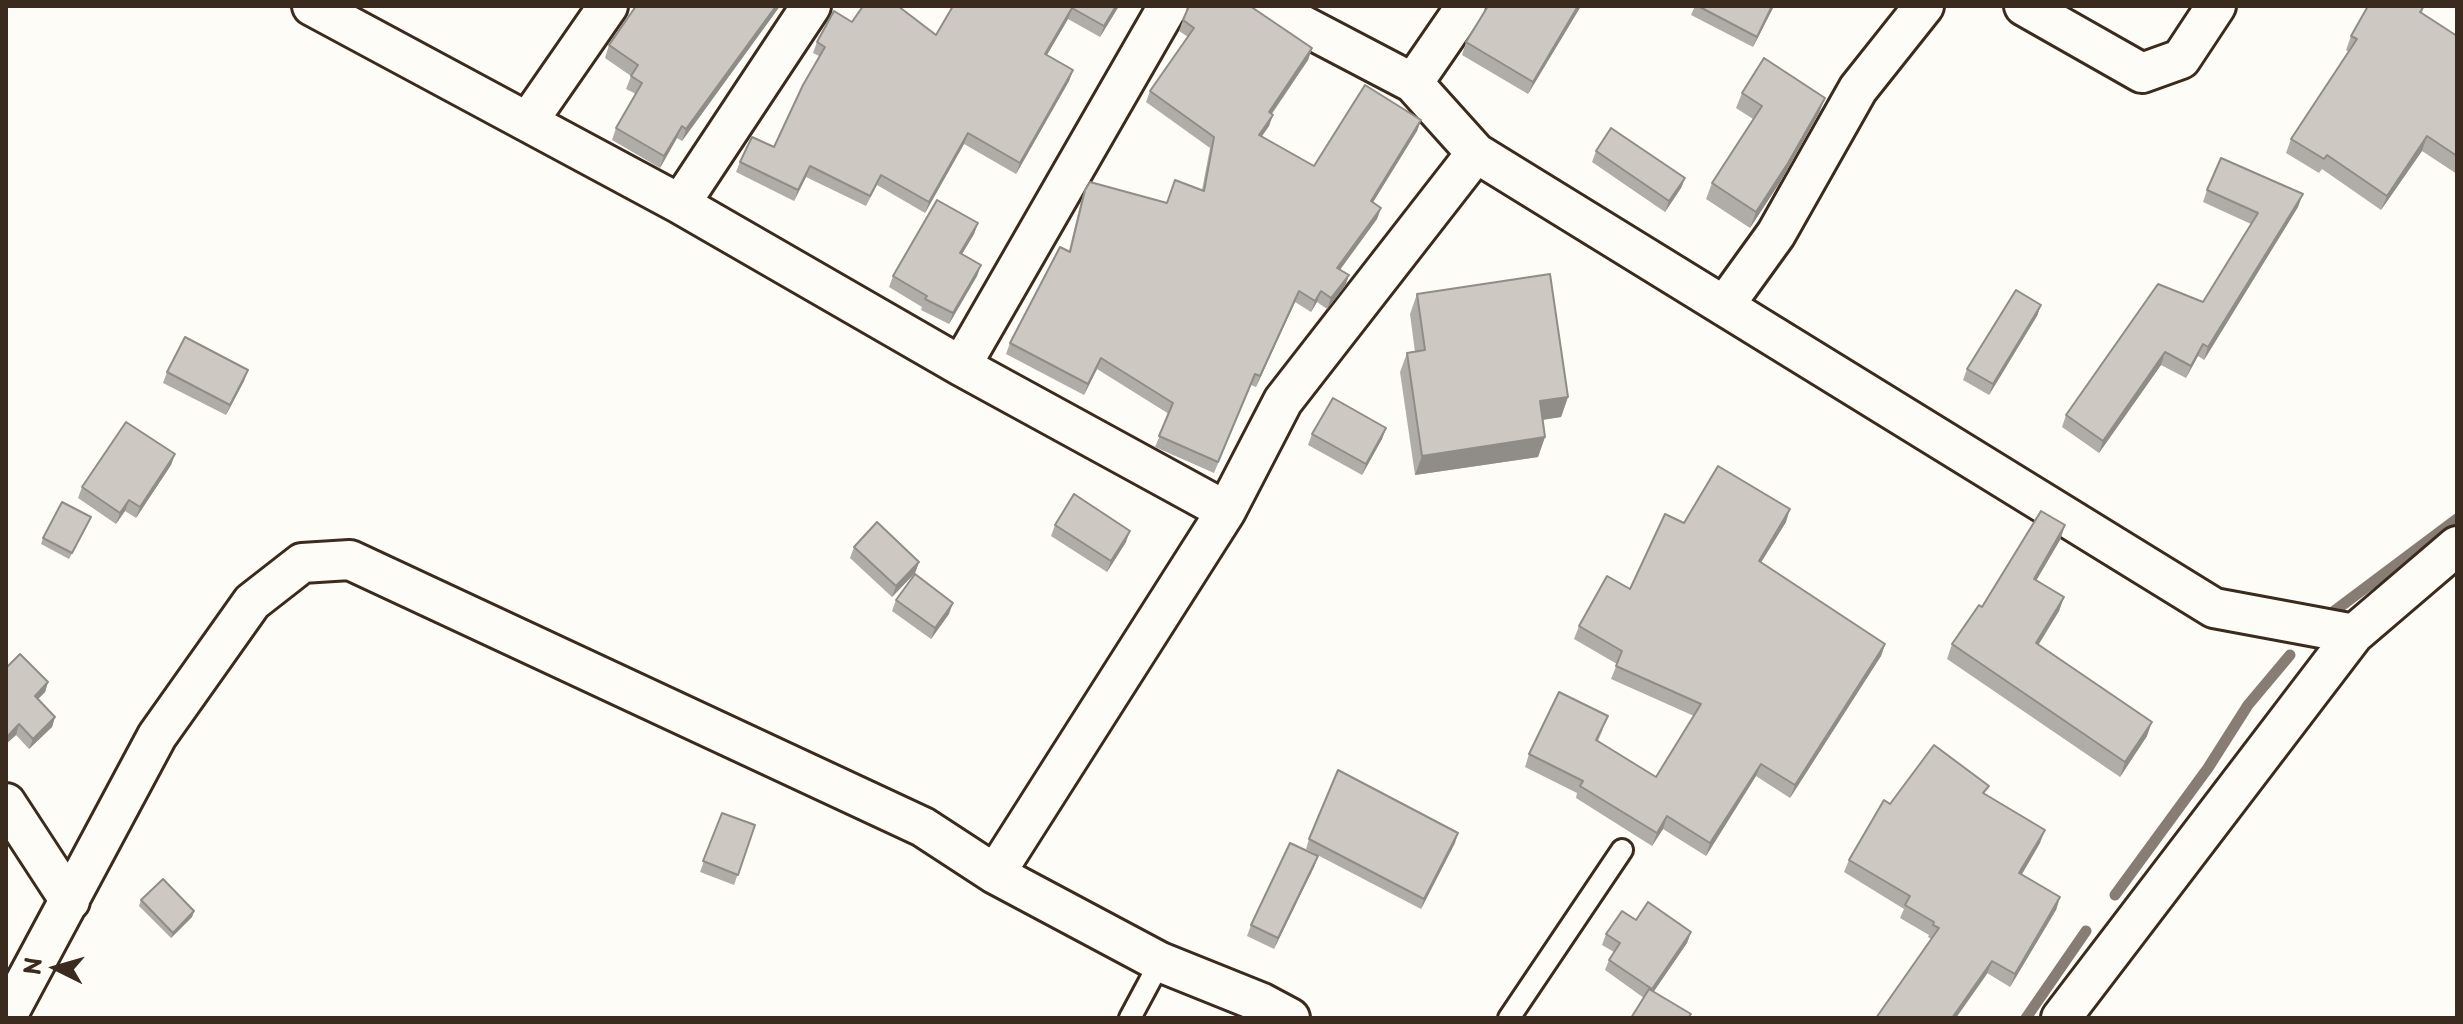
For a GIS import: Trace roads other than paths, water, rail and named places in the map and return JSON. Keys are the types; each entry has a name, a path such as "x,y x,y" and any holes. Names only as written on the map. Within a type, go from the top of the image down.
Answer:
{"street":[{"path":"312,6 529,120 961,366 1226,511"},
{"path":"529,120 608,6"},
{"path":"680,204 811,6"},
{"path":"961,366 1168,6"},
{"path":"1266,6 1413,83 1476,153 2214,608 2354,634"},
{"path":"1413,83 1466,6"},
{"path":"1724,306 1776,234 1858,89 1924,6"},
{"path":"2024,6 2142,73 2181,59 2216,6"},
{"path":"995,874 1226,511 1283,401 1476,153"},
{"path":"2061,1018 2354,634 2457,546"},
{"path":"6,1018 157,736 252,602 302,563 350,560 923,827 995,874 1160,962 1262,1003 1290,1018"},
{"path":"6,803 70,901"}],"lane":[{"path":"1509,1018 1622,850"},
{"path":"1130,1018 1160,962"}],"waterway":[{"path":"2333,612 2457,519"},
{"path":"2115,895 2208,768 2248,705 2290,655"},
{"path":"2026,1018 2086,931"}]}
